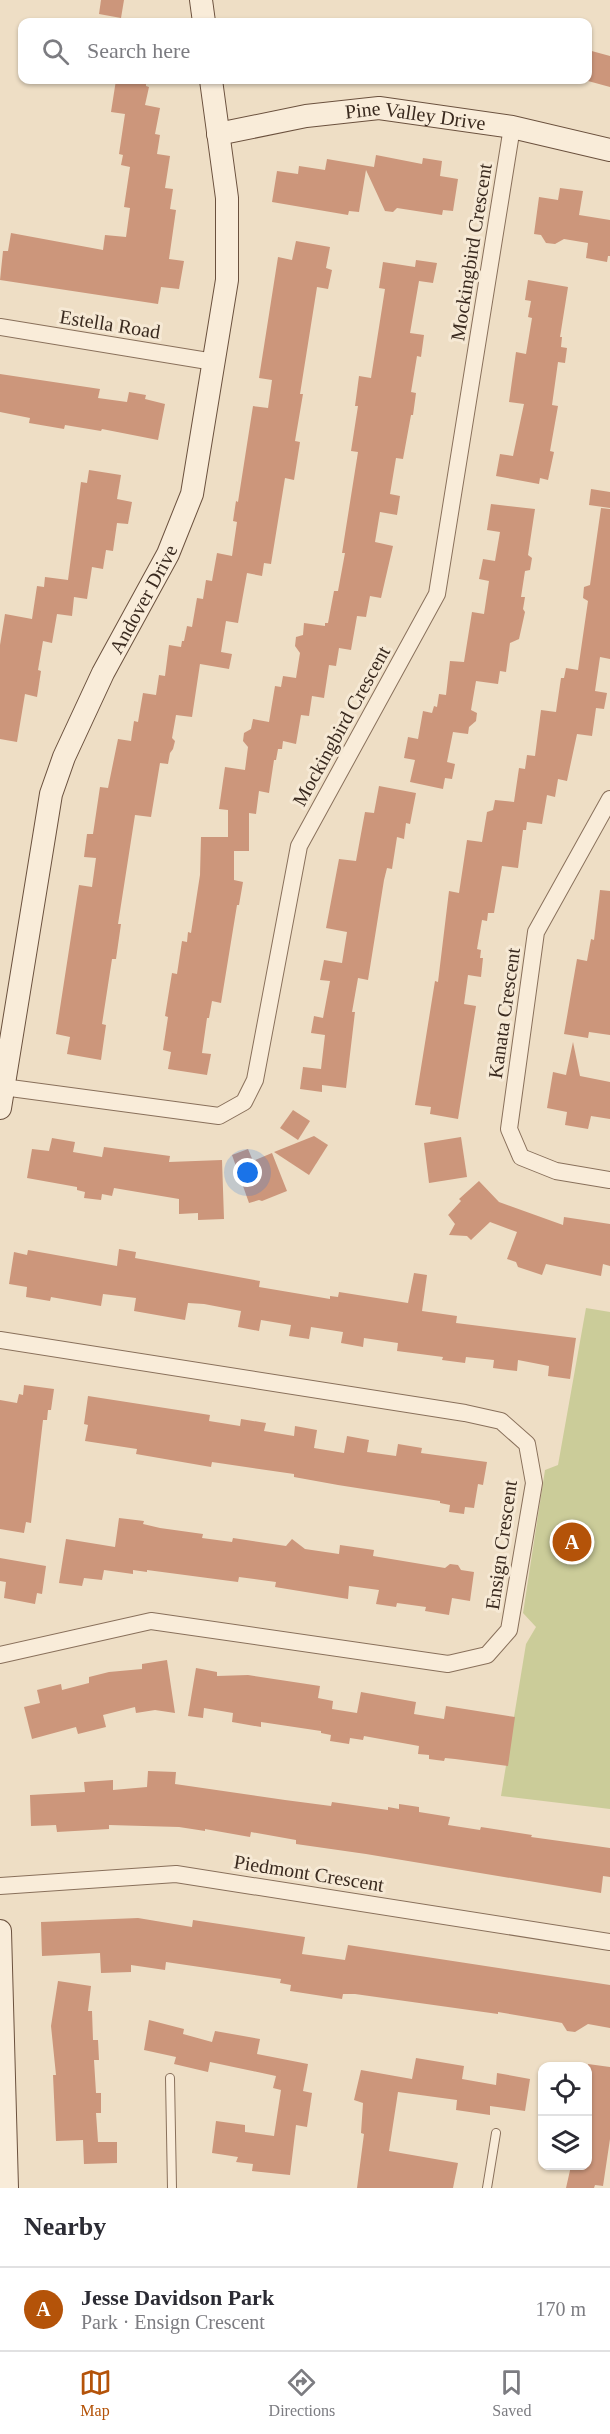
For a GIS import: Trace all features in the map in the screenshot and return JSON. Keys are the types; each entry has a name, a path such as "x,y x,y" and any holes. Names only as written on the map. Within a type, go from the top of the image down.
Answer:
{"street":[{"path":"201,0 203,18"},
{"name":"Andover Drive","path":"2,1097 51,794 64,757 103,673 168,554 192,494 227,280 227,198 212,84"},
{"name":"Pine Valley Drive","path":"218,134 306,116 379,108 512,127 610,150"},
{"name":"Mockingbird Crescent","path":"2,1097 219,1116 244,1102 255,1080 299,846 437,594 512,127"},
{"name":"Estella Road","path":"0,327 214,362"},
{"name":"Kanata Crescent","path":"610,800 536,932 509,1129 521,1157 556,1171 610,1179"},
{"name":"Ensign Crescent","path":"0,1340 465,1413 501,1421 527,1444 534,1483 509,1630 487,1655 448,1665 151,1621 0,1655"},
{"name":"Piedmont Crescent","path":"0,1886 176,1874 610,1942"},
{"path":"0,1931 7,2188"}],"lane":[{"path":"170,2079 172,2188"},
{"path":"487,2188 496,2133"}],"green space":[{"path":"586,1308 610,1312 610,1809 501,1796 526,1644 536,1627 523,1613 545,1470 558,1465"}],"building":[{"path":"101,0 124,0 121,18 99,14"},
{"path":"592,51 610,56 610,87 592,82"},
{"path":"115,84 146,84 149,87 145,105 160,108 155,134 160,135 157,154 170,156 165,188 173,189 170,209 176,210 169,259 184,261 179,289 161,287 158,304 0,280 3,251 8,251 11,233 103,250 105,235 126,237 130,208 124,207 130,167 121,165 123,155 119,154 125,114 111,112"},
{"path":"376,155 422,164 423,158 442,161 440,176 458,179 453,211 443,210 442,215 397,208 393,212 385,211 366,170 359,212 349,211 348,215 272,202 277,171 298,174 299,166 325,170 327,159 374,167"},
{"path":"560,188 583,191 579,215 610,220 610,256 607,262 586,258 588,243 564,239 555,244 546,243 541,235 534,234 539,197 558,200"},
{"path":"296,241 330,247 326,268 332,270 328,289 317,287 300,394 303,394 295,441 300,442 294,480 285,478 271,564 264,563 262,576 247,573 238,623 226,621 221,652 232,654 229,669 200,664 192,717 176,715 172,738 175,741 168,764 160,763 151,817 135,815 118,924 121,924 116,959 112,959 102,1024 106,1025 101,1060 67,1054 70,1037 56,1034 79,885 92,887 96,858 84,857 87,834 93,834 100,787 108,788 118,739 131,741 134,721 138,722 143,693 156,695 159,675 165,676 169,645 181,647 187,626 192,627 197,598 203,599 206,580 212,581 217,553 232,556 237,522 233,521 253,406 268,408 272,380 259,378 278,257 292,260"},
{"path":"416,260 437,263 433,283 419,281 410,333 424,335 421,357 417,356 411,392 416,393 413,415 411,415 403,459 396,458 390,494 400,496 397,515 380,512 375,542 393,546 381,598 370,596 366,617 357,616 351,650 339,648 336,666 329,665 324,698 312,696 309,716 301,715 296,744 283,741 282,749 278,749 269,793 259,791 256,814 249,813 249,851 234,851 234,880 243,882 221,1003 212,1001 209,1018 207,1018 202,1053 211,1054 207,1075 168,1069 171,1052 163,1050 168,1017 165,1016 172,973 177,974 182,941 187,942 188,932 191,933 200,875 201,837 228,837 228,810 219,809 225,767 245,770 248,747 243,741 244,733 251,729 253,719 269,722 275,686 281,687 283,676 296,678 300,653 295,646 296,637 303,635 304,623 325,626 325,623 328,623 334,591 338,591 345,553 342,553 358,452 351,451 358,406 355,406 359,376 371,378 385,289 379,288 383,262 415,267"},
{"path":"528,280 568,287 560,337 562,337 561,347 567,348 565,363 558,362 552,405 558,406 550,451 554,452 548,480 540,478 539,484 496,476 500,454 513,456 524,404 509,402 516,352 526,354 532,318 528,317 531,301 525,300"},
{"path":"0,374 100,389 98,398 127,402 129,392 146,395 145,399 165,404 158,440 102,429 101,431 65,425 64,429 29,423 30,418 0,412"},
{"path":"89,470 121,475 117,499 132,502 128,524 117,523 113,551 106,550 103,569 92,567 87,599 74,597 72,616 57,614 52,643 43,641 38,670 41,671 37,697 25,694 17,742 0,739 0,645 5,614 32,619 37,586 44,587 45,577 68,580 81,482 87,483"},
{"path":"591,489 610,492 610,508 589,505"},
{"path":"491,504 535,509 528,555 532,558 530,570 525,571 521,597 525,597 523,609 525,612 519,639 510,643 506,672 500,671 498,684 476,681 471,710 477,713 476,721 469,727 468,734 453,732 447,762 455,764 452,779 445,778 443,789 410,782 415,760 404,758 408,737 418,739 423,711 432,713 434,706 437,707 439,694 446,695 450,661 464,662 472,612 484,614 489,581 479,579 483,559 495,561 500,532 487,530"},
{"path":"601,508 610,509 610,659 600,657 595,691 607,693 604,709 596,708 592,736 577,734 567,781 558,779 555,797 547,795 542,824 527,822 526,830 523,830 518,868 502,866 494,913 488,913 487,921 482,920 477,949 481,950 480,958 483,958 481,977 468,975 464,1004 476,1006 458,1119 430,1114 431,1107 415,1105 435,981 438,982 449,891 459,893 467,840 482,842 487,812 493,810 495,800 514,802 519,768 525,769 527,755 535,756 541,710 556,712 561,678 564,678 566,668 578,670 588,601 583,598 584,587 590,585"},
{"path":"379,786 416,793 410,824 406,823 404,839 397,837 392,869 387,868 368,980 358,978 352,1012 355,1012 346,1088 322,1085 322,1092 300,1089 303,1067 321,1069 325,1035 311,1033 314,1016 323,1018 330,981 320,980 324,960 342,963 347,932 326,928 339,859 356,861 365,812 374,813"},
{"path":"600,890 610,891 610,1035 589,1032 588,1038 564,1034 577,959 587,961 591,939 594,940"},
{"path":"573,1042 580,1076 610,1082 610,1119 591,1116 588,1129 565,1125 567,1112 547,1108 553,1072 566,1075"},
{"path":"293,1110 310,1121 298,1140 280,1128"},
{"path":"314,1136 328,1145 309,1175 274,1152"},
{"path":"461,1137 467,1177 429,1183 424,1143"},
{"path":"52,1138 75,1142 73,1152 102,1157 104,1147 170,1156 169,1162 222,1160 224,1219 198,1220 198,1213 179,1214 179,1199 114,1188 112,1196 102,1194 101,1200 84,1198 85,1192 77,1190 77,1187 27,1178 32,1149 49,1151"},
{"path":"248,1149 253,1161 272,1153 287,1191 262,1201 249,1203 232,1155"},
{"path":"479,1181 499,1202 563,1225 564,1217 610,1224 610,1266 603,1264 601,1276 546,1264 542,1275 518,1267 516,1262 507,1259 517,1232 490,1222 471,1240 467,1236 449,1235 455,1224 448,1215 461,1201 459,1199"},
{"path":"119,1249 136,1252 135,1258 260,1281 259,1287 330,1299 330,1296 338,1297 339,1292 408,1303 414,1273 427,1275 422,1311 457,1316 456,1323 576,1338 570,1379 548,1376 549,1366 518,1360 517,1371 493,1368 494,1360 466,1357 465,1363 442,1360 443,1357 397,1351 398,1343 364,1338 363,1347 341,1343 343,1332 311,1327 309,1339 289,1336 291,1325 261,1320 259,1331 238,1327 241,1311 204,1304 188,1303 185,1320 134,1311 136,1298 103,1294 101,1306 51,1297 50,1301 26,1297 27,1287 9,1284 14,1252 27,1255 28,1250 117,1266"},
{"path":"24,1385 54,1389 51,1410 48,1410 47,1420 43,1420 31,1523 26,1522 24,1533 0,1529 0,1400 17,1403 19,1394 23,1395"},
{"path":"88,1396 210,1415 209,1421 240,1426 241,1419 266,1423 264,1431 294,1436 295,1426 317,1430 314,1448 344,1453 347,1436 369,1440 367,1452 396,1456 398,1444 422,1448 421,1453 487,1462 483,1485 478,1484 474,1508 465,1507 464,1514 449,1512 450,1505 440,1503 440,1501 294,1477 294,1474 212,1462 211,1467 136,1454 137,1449 85,1441 88,1425 84,1424"},
{"path":"119,1518 144,1521 143,1524 160,1528 203,1534 202,1538 232,1542 233,1538 286,1546 292,1539 305,1549 339,1554 340,1545 374,1550 373,1556 445,1568 450,1564 458,1565 461,1570 474,1572 470,1601 452,1598 449,1615 425,1611 426,1607 397,1603 396,1607 376,1604 379,1590 349,1586 348,1599 275,1587 276,1582 239,1577 238,1582 147,1570 147,1572 133,1570 133,1574 104,1570 102,1580 84,1578 82,1586 59,1583 66,1539 115,1547"},
{"path":"0,1558 46,1566 42,1594 37,1593 35,1604 4,1598 6,1582 0,1581"},
{"path":"167,1660 175,1713 155,1710 136,1713 135,1707 103,1715 106,1727 78,1734 76,1727 32,1739 24,1707 40,1703 37,1690 61,1684 62,1690 89,1683 89,1677 109,1672 142,1669 142,1664"},
{"path":"196,1668 217,1672 217,1676 248,1675 320,1686 318,1698 333,1701 332,1709 357,1713 361,1692 416,1702 414,1714 444,1719 446,1706 515,1717 508,1766 445,1758 444,1761 429,1759 429,1755 418,1754 419,1746 364,1736 363,1740 350,1738 349,1744 330,1741 331,1735 321,1733 321,1731 261,1722 261,1727 232,1722 233,1713 204,1708 203,1718 188,1716"},
{"path":"148,1771 176,1772 175,1784 285,1800 331,1806 332,1802 388,1810 388,1807 399,1809 399,1804 419,1807 419,1812 450,1817 448,1825 480,1830 481,1827 532,1835 531,1837 610,1848 610,1877 603,1876 601,1893 296,1844 296,1840 251,1832 250,1837 205,1829 205,1831 179,1827 109,1825 109,1829 57,1832 56,1825 31,1826 30,1795 85,1792 84,1782 113,1780 113,1790 147,1787"},
{"path":"138,1918 192,1927 193,1920 305,1937 302,1954 345,1960 348,1945 610,1985 610,2028 588,2024 575,2032 567,2031 562,2023 498,2012 498,2014 355,1994 343,1994 342,1999 290,1991 291,1985 280,1983 281,1979 166,1962 165,1970 131,1965 131,1972 101,1973 100,1953 42,1956 41,1922"},
{"path":"58,1981 91,1986 88,2011 92,2011 93,2040 98,2040 99,2060 94,2060 96,2093 101,2093 101,2113 96,2113 98,2142 117,2142 117,2163 84,2164 83,2140 56,2141 53,2075 56,2075 51,2026"},
{"path":"149,2020 184,2029 183,2034 212,2042 215,2031 260,2039 257,2054 308,2064 303,2091 312,2093 307,2127 296,2125 290,2175 252,2171 253,2164 236,2162 238,2157 212,2153 216,2121 245,2125 245,2132 274,2136 281,2090 273,2088 276,2076 210,2062 208,2072 174,2064 176,2057 144,2050"},
{"path":"416,2058 464,2066 462,2079 496,2085 497,2073 530,2079 525,2111 490,2106 490,2115 456,2110 457,2100 398,2092 389,2151 458,2163 453,2188 357,2188 364,2134 361,2133 363,2103 354,2100 361,2070 412,2079"},
{"path":"592,2065 610,2067 610,2139 603,2186 566,2188 570,2170 592,2170"}],"place":[{"name":"Jesse Davidson Park","path":"572,1542"}]}
